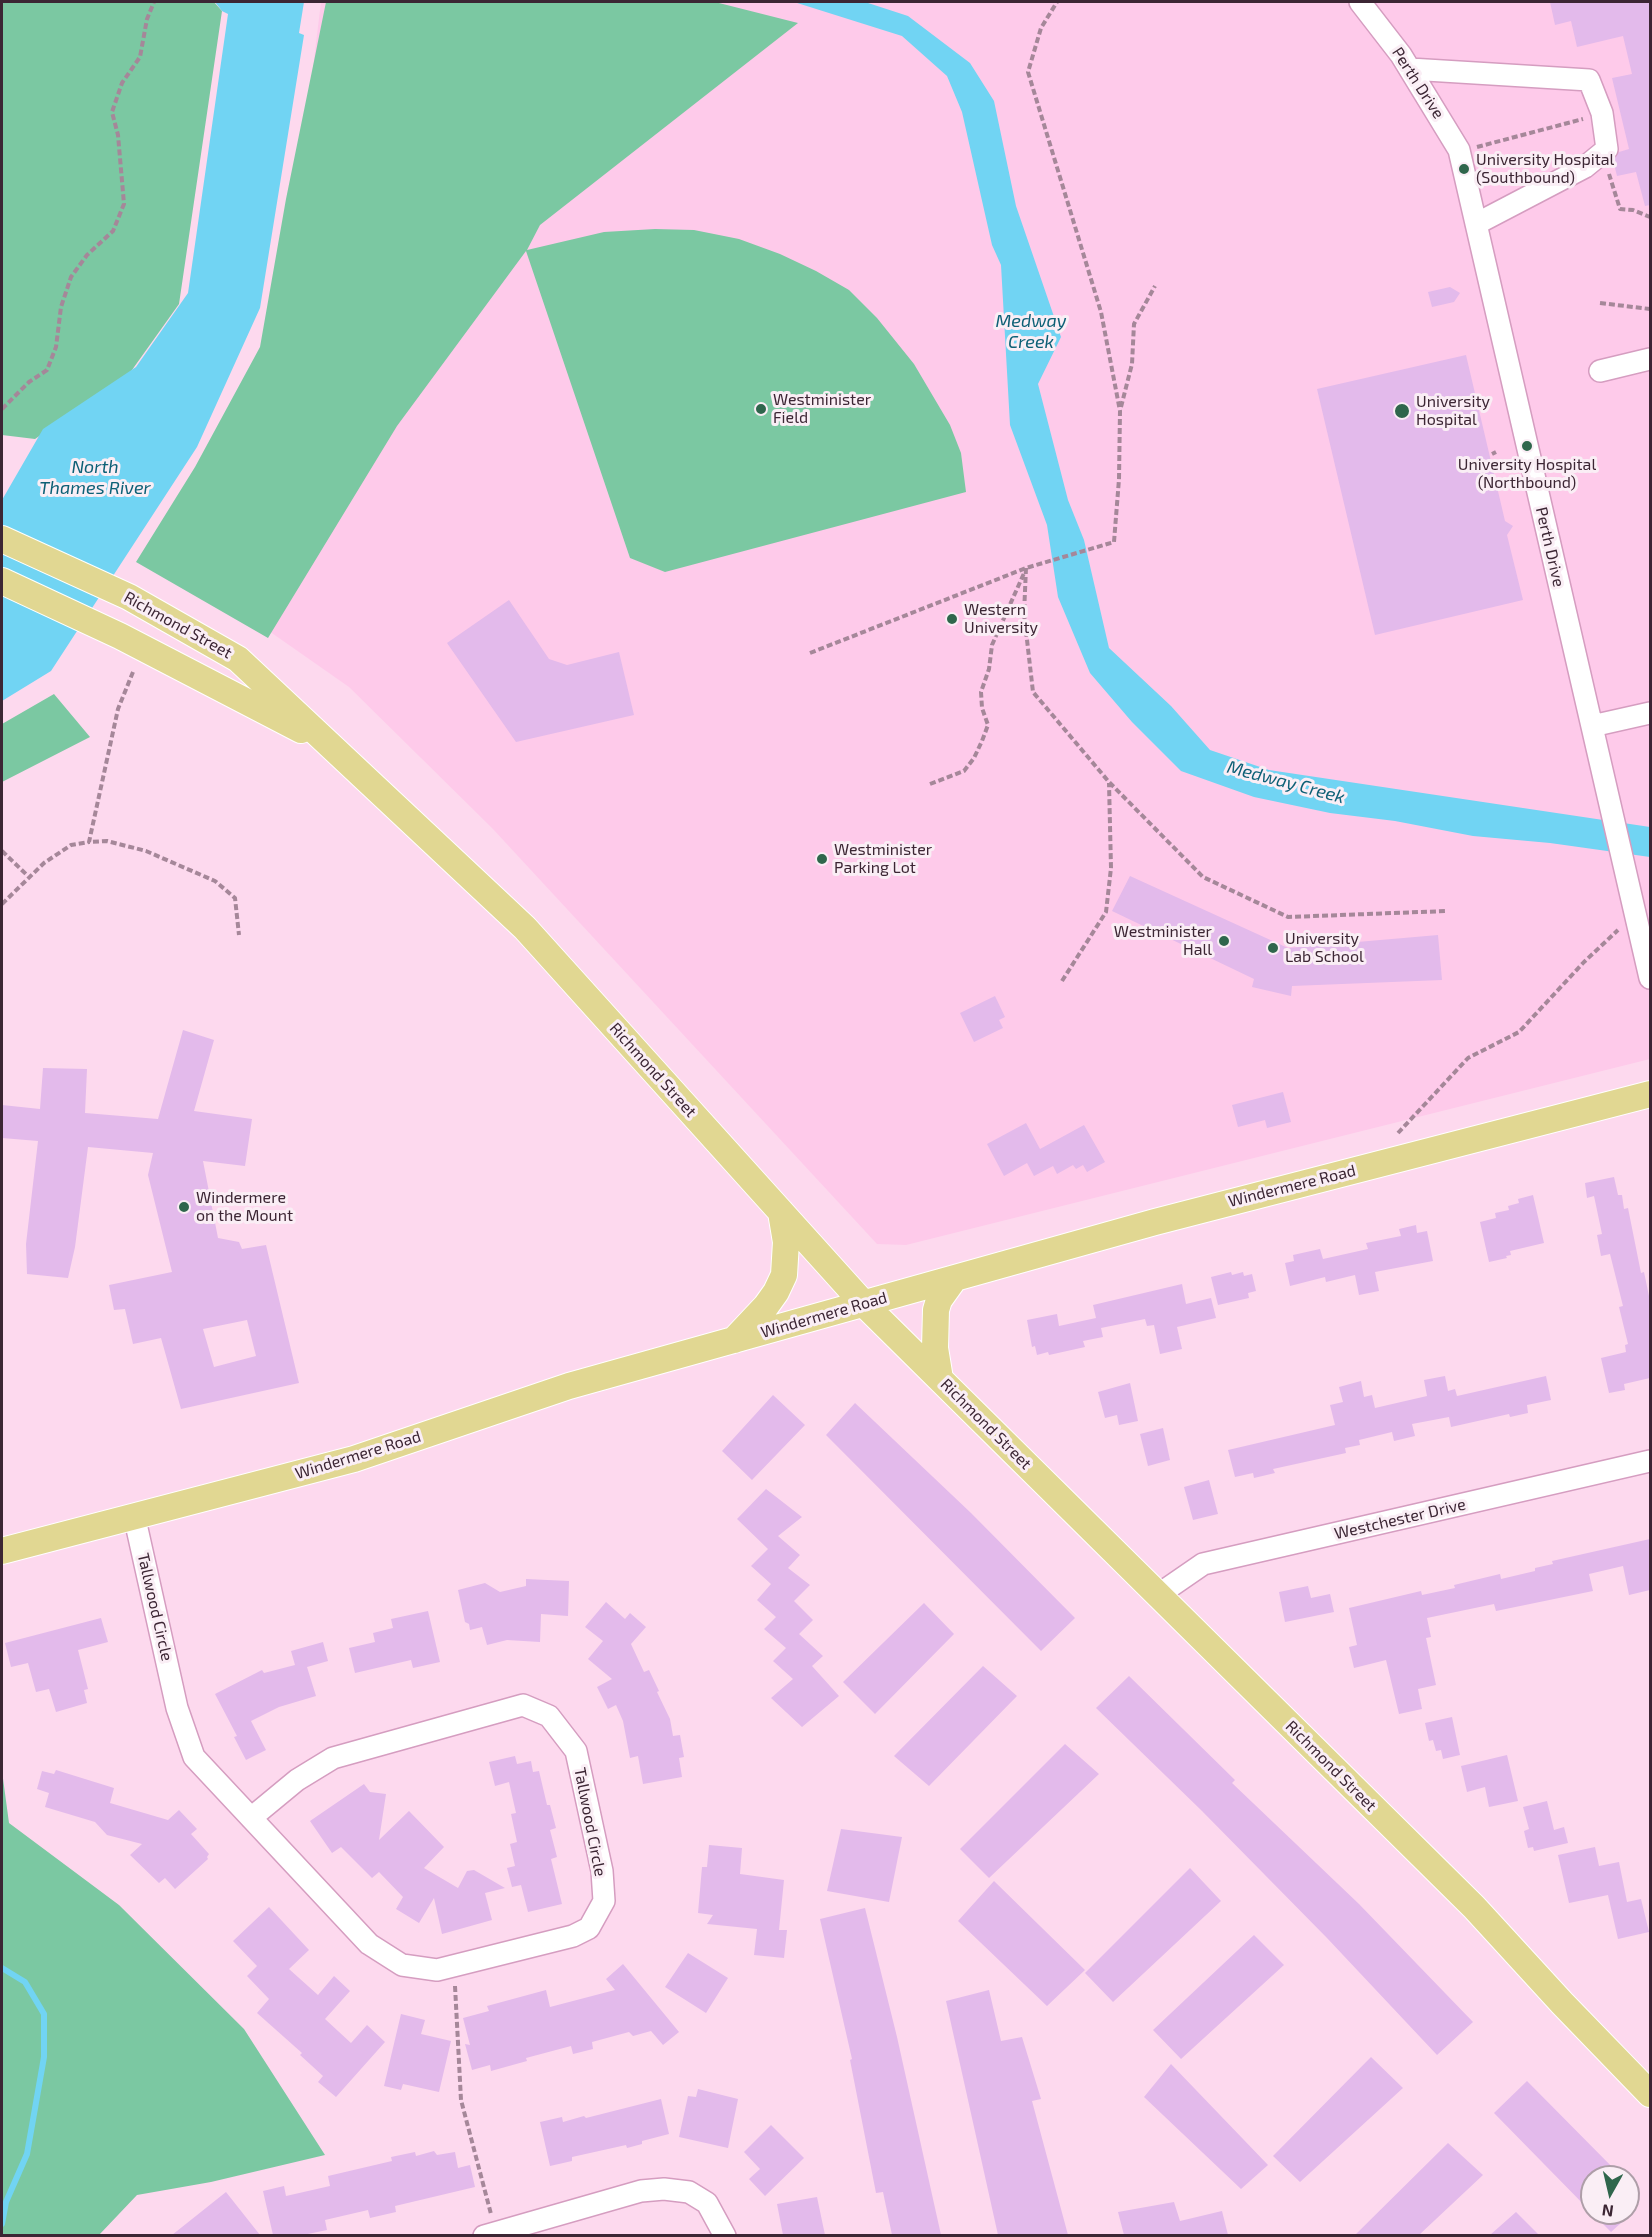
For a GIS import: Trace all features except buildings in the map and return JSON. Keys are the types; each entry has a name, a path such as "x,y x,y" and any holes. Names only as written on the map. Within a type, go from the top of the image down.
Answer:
{"main road":[{"name":"Richmond Street","path":"2,539 129,597 238,659 525,928 864,1304 1474,1907 1650,2094"},
{"name":"Richmond Street","path":"2,581 120,636 331,746"},
{"name":"Windermere Road","path":"2,1551 354,1459 569,1386 1187,1213 1650,1094"},
{"path":"734,1340 766,1306 784,1275 786,1242 781,1212"},
{"path":"940,1379 935,1348 936,1310 939,1300 954,1279"}],"street":[{"name":"Perth Drive","path":"1360,2 1410,69 1460,150 1650,978"},
{"path":"1410,69 1589,80 1602,113 1607,149 1585,167 1476,224"},
{"path":"1600,371 1650,359"},
{"path":"1592,726 1650,713"},
{"name":"Westchester Drive","path":"1158,1595 1203,1564 1650,1461"},
{"name":"Tallwood Circle","path":"134,1515 177,1708 194,1757 251,1818 369,1944 402,1965 437,1970 573,1936 589,1928 604,1901 602,1871 576,1751 549,1716 523,1705 333,1758 297,1780 251,1818"},
{"path":"490,2234 641,2192 664,2189 689,2192 707,2203 725,2235"}],"path":[{"path":"2,409 29,382 48,370 56,347 61,307 71,277 87,255 113,231 124,204 118,135 112,112 122,83 140,57 147,20 154,2"},
{"path":"810,653 1026,568 1114,542 1119,479 1120,411 1101,312 1028,72 1041,28 1057,2"},
{"path":"1460,150 1488,145 1583,119"},
{"path":"1602,153 1620,209 1633,210 1650,217"},
{"path":"1120,411 1132,364 1134,324 1155,286"},
{"path":"1600,303 1650,309"},
{"path":"1026,568 1024,614 1033,692 1108,782 1203,877 1288,917 1447,911"},
{"path":"930,784 964,771 974,758 982,741 988,725 982,708 981,692 992,645 1026,568"},
{"path":"89,842 118,709 133,672"},
{"path":"1062,981 1106,912 1111,868 1108,782"},
{"path":"2,904 44,863 71,845 107,841 146,851 215,881 235,898 239,934"},
{"path":"2,851 29,877"},
{"path":"1398,1133 1468,1058 1519,1032 1584,962 1620,928"},
{"path":"450,1967 455,1979 461,2100 490,2234"}],"shaded area":[{"name":"Western University","path":"321,2 1650,2 1650,1059 906,1245 877,1244 492,828 349,687 156,552 279,346"}],"green space":[{"path":"2,2 214,2 222,11 179,304 127,377 35,439 2,435"},
{"path":"326,2 715,2 798,23 540,225 527,250 604,232 655,229 694,230 739,239 780,254 816,271 849,290 877,318 914,364 950,425 961,453 966,492 665,572 630,558 526,251 397,426 268,638 136,562 195,467 260,347 286,199"},
{"path":"54,694 90,737 2,782 2,724"},
{"path":"2,1771 9,1823 119,1905 244,2029 325,2155 211,2182 137,2195 99,2235 2,2235"}],"water":[{"name":"North Thames River","path":"215,2 304,2 299,33 304,35 260,308 197,447 51,671 2,701 2,500 43,429 136,367 188,293 228,14 222,11"},
{"name":"Medway Creek","path":"794,2 865,2 908,16 970,63 994,101 1016,206 1061,337 1038,384 1068,500 1084,540 1109,648 1171,706 1210,750 1269,770 1650,827 1650,857 1550,843 1473,836 1395,821 1330,813 1254,797 1181,771 1132,722 1090,673 1058,597 1047,525 1010,425 1001,265 992,245 962,112 947,76 902,36"}],"waterway":[{"path":"2,1968 25,1982 44,2014 44,2057 27,2154 6,2202 2,2224"}],"place":[{"name":"University Hospital (Southbound)","path":"1464,169"},
{"name":"Westminister Field","path":"761,409"},
{"name":"University Hospital","path":"1402,411"},
{"name":"University Hospital (Northbound)","path":"1527,446"},
{"name":"Western University","path":"952,619"},
{"name":"Westminister Parking Lot","path":"822,859"},
{"name":"Westminister Hall","path":"1224,941"},
{"name":"University Lab School","path":"1273,948"},
{"name":"Windermere on the Mount","path":"184,1207"}]}
